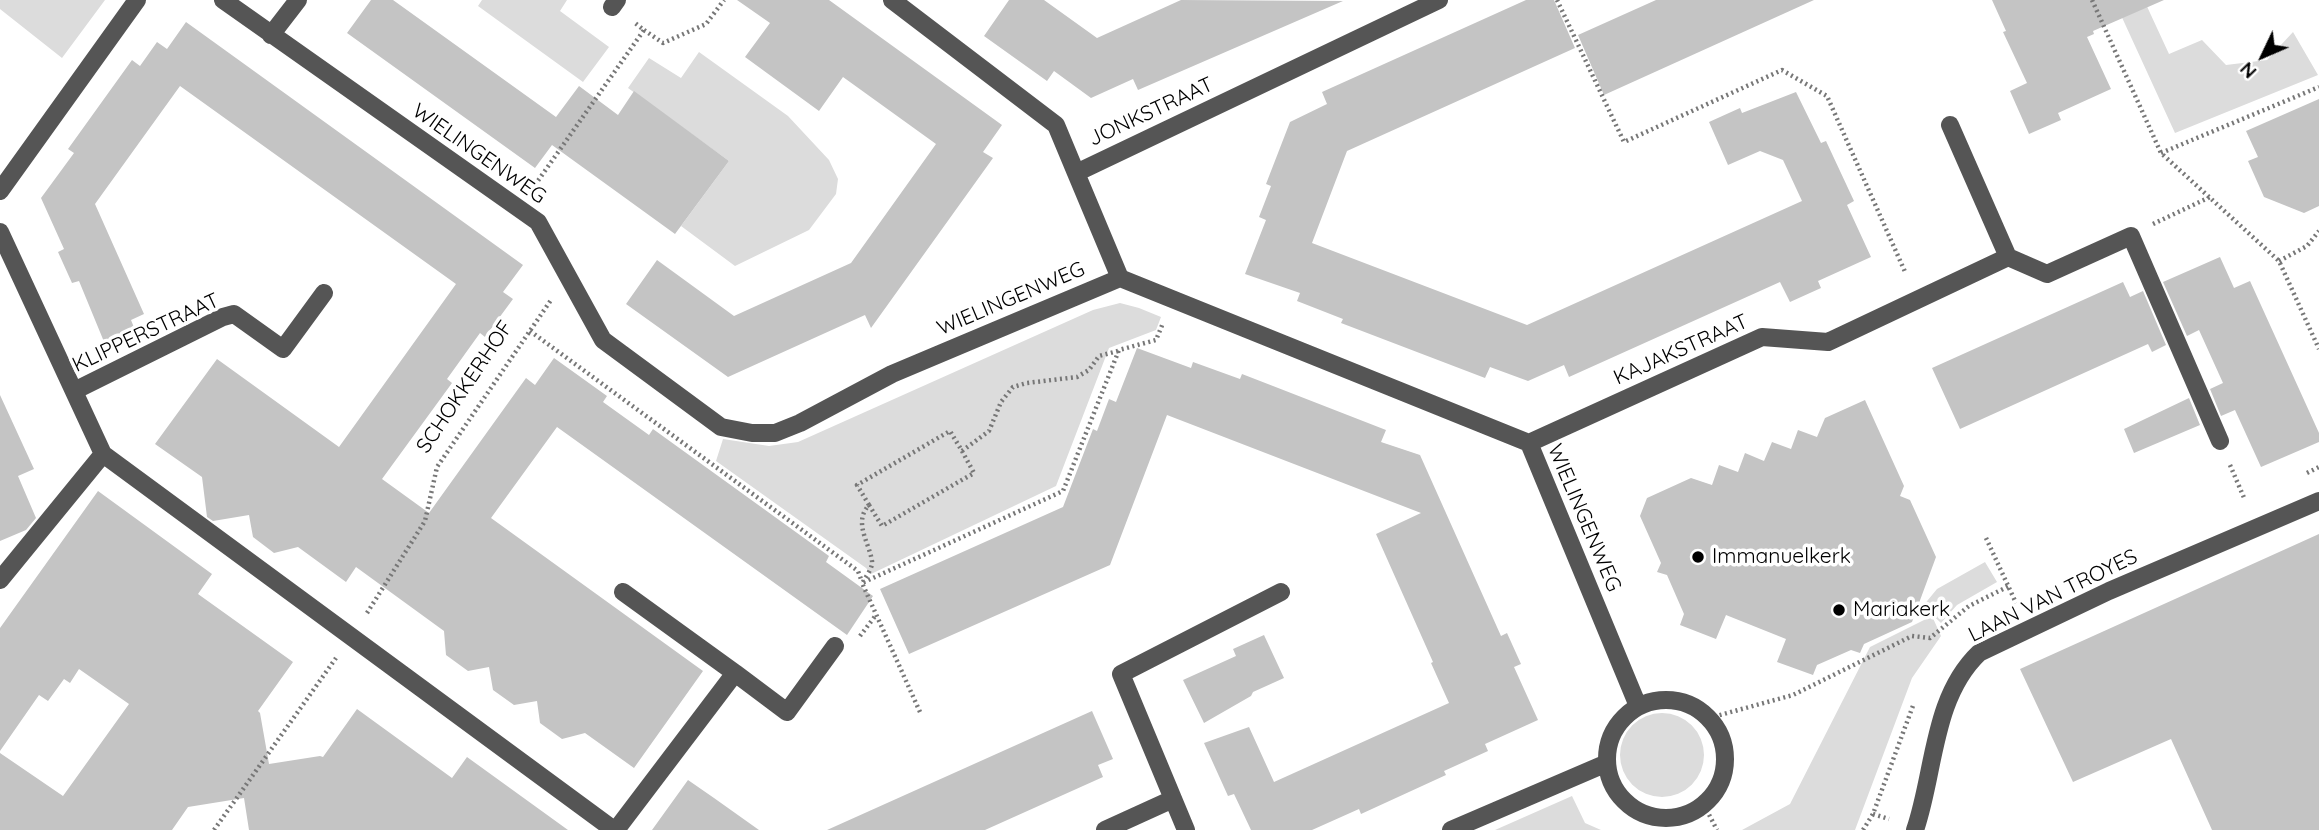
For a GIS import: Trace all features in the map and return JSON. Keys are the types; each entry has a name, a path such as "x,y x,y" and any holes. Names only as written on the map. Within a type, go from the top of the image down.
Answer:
{"street":[{"path":"0,191 137,0"},
{"name":"WIELINGENWEG","path":"223,0 538,222 603,340 721,426 775,433 800,423 892,374 1120,278"},
{"path":"271,35 298,0"},
{"name":"JONKSTRAAT","path":"892,0 1056,125 1076,173 1439,0"},
{"path":"1950,125 2008,257 2048,274 2131,236 2220,441"},
{"name":"WIELINGENWEG","path":"1076,173 1120,278 1529,443 1638,706"},
{"name":"KLIPPERSTRAAT","path":"0,232 103,454"},
{"name":"KAJAKSTRAAT","path":"1529,443 1762,337 1828,342 2008,257"},
{"name":"KLIPPERSTRAAT","path":"74,391 234,314 283,349 324,293"},
{"path":"0,580 103,454 615,830 735,673"},
{"name":"LAAN VAN TROYES","path":"1917,829 1934,746 1945,712 1961,675 1979,653 2109,591 2319,501"},
{"path":"623,592 787,712 835,646"},
{"path":"1186,830 1121,674 1281,592"},
{"path":"1675,700 1693,706 1709,718 1720,734 1725,763 1717,791 1704,805 1688,815 1670,819 1651,817 1634,810 1620,798 1611,782 1606,763 1614,730 1624,716 1638,706 1675,700"},
{"path":"1451,830 1606,763"},
{"path":"1105,830 1173,799"}],"path":[{"path":"614,3 663,43 706,24 724,0"},
{"path":"1557,0 1624,142 1782,70 1827,96 1918,300"},
{"path":"2092,0 2161,153 2279,261 2319,349"},
{"path":"518,209 644,30"},
{"path":"2161,153 2319,87"},
{"path":"2154,224 2210,197"},
{"path":"2279,261 2307,246 2319,232"},
{"name":"SCHOKKERHOF","path":"214,830 351,637 425,521 437,467 567,276"},
{"path":"962,451 989,431 1005,395 1013,387 1077,377 1085,374 1099,356 1156,340 1173,300"},
{"path":"530,331 858,571 920,712"},
{"path":"862,583 1063,491 1119,350"},
{"path":"950,431 962,451 974,473 881,526 857,485 950,431"},
{"path":"2220,441 2245,500"},
{"path":"862,583 872,561 861,520 863,511 869,505"},
{"path":"1986,538 2016,603"},
{"path":"1709,718 1793,695 1912,636 1930,638 1969,606 2009,586"},
{"path":"1704,805 1717,830"}],"shaded area":[{"path":"0,0 105,0 62,58 0,9"},
{"path":"482,0 567,0 560,11 609,47 583,82 478,6"},
{"path":"2114,0 2144,0 2169,54 2202,40 2226,65 2267,60 2293,32 2318,75 2175,133"},
{"path":"699,52 788,116 829,160 838,179 836,194 809,230 735,266 681,226 729,161 628,88 649,58 681,78"},
{"path":"1120,303 1161,317 1156,330 1109,348 1056,486 871,574 716,461 723,439 769,446 798,442 1093,310"},
{"path":"1985,562 1997,582 1957,605 1941,623 1923,606 1937,589"},
{"path":"1932,616 1941,636 1912,678 1855,830 1742,830 1790,804 1870,647"},
{"path":"1654,713 1670,713 1686,720 1697,731 1704,747 1701,771 1692,785 1670,797 1654,797 1638,790 1627,779 1620,763 1620,747 1627,731 1638,720"},
{"path":"1572,796 1585,823 1601,830 1495,830"}],"building":[{"path":"371,0 393,0 556,117 579,86 618,115 634,91 729,161 675,234 552,145 535,168 347,33"},
{"path":"737,0 829,0 1002,125 983,152 993,158 871,328 865,315 728,377 626,304 657,260 734,316 851,263 936,144 843,77 819,111 745,57 770,23"},
{"path":"1009,0 1044,0 1097,38 1181,0 1343,1 1138,90 1133,79 1091,98 1054,71 1047,81 984,36"},
{"path":"1526,0 1554,0 1575,48 1347,151 1312,243 1527,325 1802,201 1783,160 1760,151 1728,165 1709,122 1740,108 1742,113 1796,92 1821,143 1826,141 1854,201 1847,205 1871,257 1818,281 1821,288 1790,302 1780,282 1569,377 1564,365 1528,381 1490,367 1485,378 1341,323 1343,319 1297,301 1300,293 1245,274 1266,220 1259,217 1271,186 1266,184 1290,122 1327,104 1322,92"},
{"path":"1656,0 1814,0 1604,95 1578,35"},
{"path":"1992,0 2164,0 2093,31 2094,34 2087,37 2111,89 2058,113 2061,120 2029,134 2010,91 2027,83 2003,32 2006,31"},
{"path":"186,22 523,265 503,292 513,299 485,337 480,333 447,379 452,383 382,479 429,513 526,378 535,385 554,358 607,396 603,402 649,435 653,429 829,556 826,562 873,596 847,635 557,427 491,518 703,671 634,768 585,733 562,739 540,723 537,701 514,705 493,690 489,667 468,671 446,655 444,631 356,567 346,582 298,547 274,553 253,537 249,515 213,521 207,517 202,477 155,444 217,359 339,447 456,284 180,86 95,204 144,314 131,320 137,335 107,349 79,281 72,283 58,252 64,249 41,198 74,153 68,149 132,60 140,66 157,42 167,49"},
{"path":"2319,99 2319,206 2304,213 2264,197 2248,161 2258,157 2246,131"},
{"path":"2220,257 2234,288 2250,281 2319,433 2319,442 2261,467 2235,410 2221,416 2210,389 2223,383 2199,330 2187,336 2163,282"},
{"path":"2123,282 2130,297 2143,291 2166,345 2152,352 2148,344 1960,429 1932,368"},
{"path":"1137,348 1191,368 1193,362 1240,379 1242,374 1386,430 1381,442 1420,455 1501,636 1507,633 1521,664 1514,667 1538,720 1485,744 1488,751 1444,771 1446,775 1361,814 1359,809 1312,830 1251,830 1234,794 1228,796 1204,743 1249,727 1274,782 1449,703 1376,534 1421,513 1167,415 1110,565 909,654 880,589 1063,507 1093,429 1097,431 1109,399 1116,402"},
{"path":"0,395 34,469 18,476 36,518 26,530 0,541"},
{"path":"2189,398 2200,425 2134,453 2124,429"},
{"path":"1865,400 1904,486 1900,496 1910,500 1936,557 1912,622 1864,644 1860,653 1851,650 1817,665 1813,675 1777,662 1786,639 1726,615 1716,639 1680,625 1684,614 1667,575 1657,572 1661,563 1640,516 1647,498 1691,478 1712,485 1719,465 1738,472 1745,453 1764,461 1772,442 1791,449 1798,430 1817,437 1825,418"},
{"path":"98,491 212,574 198,594 293,662 258,711 269,764 323,757 357,709 452,778 467,757 568,830 249,830 244,798 188,807 172,830 0,830 0,753 63,796 129,704 79,669 70,683 64,679 48,701 39,695 0,751 0,628"},
{"path":"2319,534 2319,830 2212,830 2171,739 2073,782 2020,669"},
{"path":"1264,635 1284,678 1253,692 1251,696 1204,723 1183,680 1236,656 1233,649"},
{"path":"1092,711 1113,759 1098,765 1103,777 985,830 827,830"},
{"path":"688,780 714,798 759,830 652,830"}],"place":[{"name":"Immanuelkerk","path":"1698,557"},
{"name":"Mariakerk","path":"1839,610"}]}
